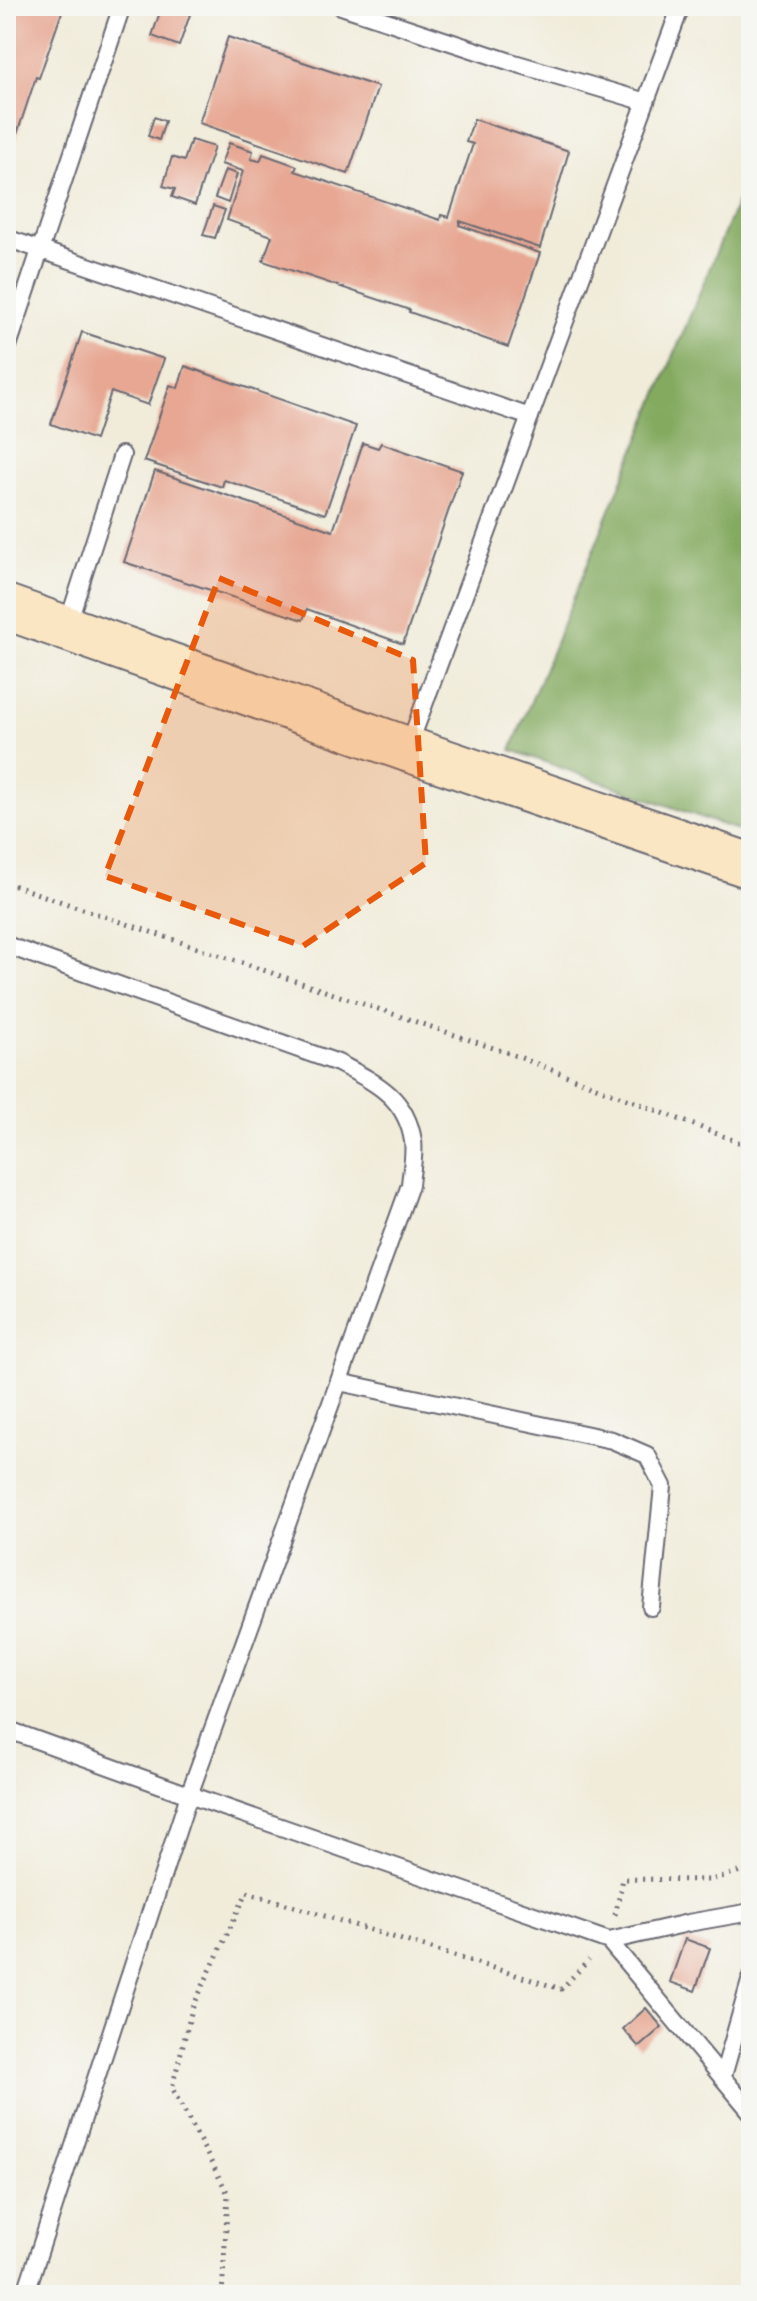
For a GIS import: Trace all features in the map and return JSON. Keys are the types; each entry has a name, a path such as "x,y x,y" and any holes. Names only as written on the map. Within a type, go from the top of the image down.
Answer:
{"street":[{"path":"6,607 407,749 751,866"}],"lane":[{"path":"6,352 122,6"},
{"path":"341,6 646,102"},
{"path":"407,749 681,6"},
{"path":"6,238 530,417"},
{"path":"66,627 122,455"},
{"path":"6,945 338,1063 382,1087 405,1113 413,1143 410,1185 189,1795 25,2295"},
{"path":"339,1382 612,1440 647,1455 663,1486 651,1607"},
{"path":"6,1729 609,1941 751,2112"},
{"path":"609,1941 751,1912"},
{"path":"723,2076 751,1978"}],"path":[{"path":"6,883 511,1054 751,1147"},
{"path":"222,2295 228,2194 172,2088 192,2009 247,1892 561,1989 609,1941 623,1879 711,1880 751,1868"}],"highlighted area":[{"path":"219,578 413,660 426,863 303,946 105,876"}],"green space":[{"path":"751,168 751,835 511,750"}],"building":[{"path":"6,6 64,6 7,164"},
{"path":"162,6 193,6 179,46 152,36"},
{"path":"228,37 378,87 348,174 199,123"},
{"path":"154,117 165,121 159,140 148,136"},
{"path":"474,119 569,151 540,248 460,221 459,225 540,253 508,347 410,310 263,261 272,236 227,220 243,171 221,164 229,143 253,151 251,159 260,161 263,154 297,166 295,171 440,220 441,215 449,217 473,144 466,142"},
{"path":"191,140 214,147 195,205 172,197 175,189 163,186 172,157 184,161"},
{"path":"225,170 237,174 228,203 215,198"},
{"path":"213,206 225,210 215,238 203,235"},
{"path":"82,332 164,359 148,405 111,392 95,440 51,424"},
{"path":"185,366 356,426 325,514 224,480 222,487 144,461 170,385 178,388"},
{"path":"363,443 378,448 381,443 462,471 403,644 307,609 303,620 124,562 155,471 333,531"},
{"path":"685,1939 710,1948 695,1991 670,1982"},
{"path":"646,2008 662,2027 639,2047 623,2029"}]}
